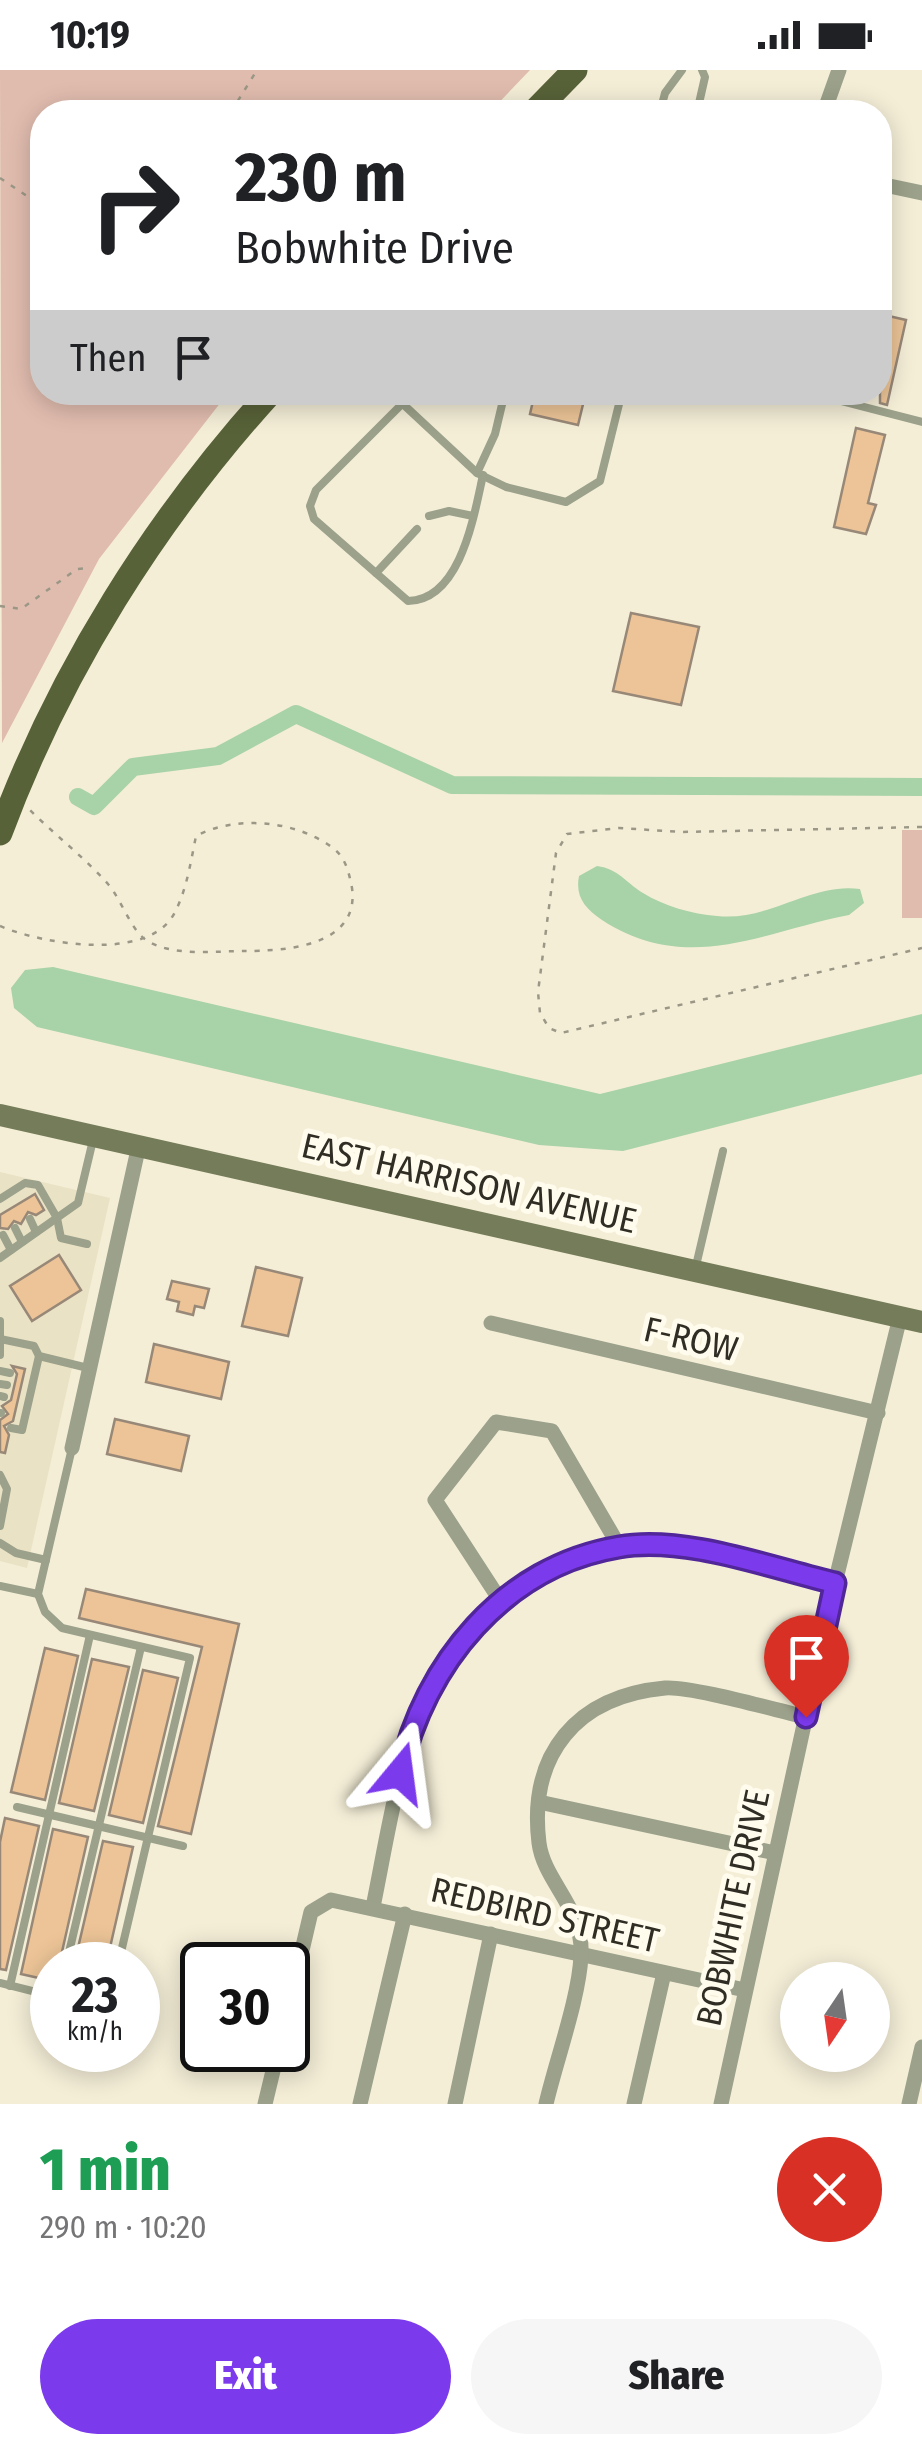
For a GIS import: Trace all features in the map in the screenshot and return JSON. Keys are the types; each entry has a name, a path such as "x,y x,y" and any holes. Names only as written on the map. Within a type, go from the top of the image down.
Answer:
{"main road":[{"path":"546,100 575,70"},
{"path":"0,833 89,638 228,439 259,405"},
{"name":"EAST HARRISON AVENUE","path":"0,1116 911,1320"}],"street":[{"path":"828,100 839,70"},
{"path":"892,187 922,194"},
{"path":"72,1448 139,1145"},
{"name":"BOBWHITE DRIVE","path":"721,2104 835,1583 878,1414 911,1320"},
{"name":"F-ROW","path":"491,1323 878,1414"},
{"path":"500,1600 436,1500 496,1422 552,1430 620,1546"},
{"path":"372,1906 408,1740 458,1641 500,1600 556,1568 620,1546 696,1549 835,1583"},
{"path":"546,2104 581,1955 576,1916 539,1847 539,1802 550,1752 596,1704 667,1688 806,1717"},
{"path":"539,1802 775,1853"},
{"name":"REDBIRD STREET","path":"304,1942 311,1912 332,1900 745,1990"},
{"path":"360,2104 405,1914"},
{"path":"455,2104 490,1934"},
{"path":"634,2104 664,1972"},
{"path":"909,2104 922,2047"},
{"path":"265,2104 273,2072"}],"lane":[{"path":"664,100 682,70"},
{"path":"700,100 705,76 702,70"},
{"path":"401,405 316,490 310,506 314,519 408,601 420,601 465,554 480,474 502,405"},
{"path":"403,405 480,474 506,486 566,502 584,495 600,481 619,405"},
{"path":"856,405 922,422"},
{"path":"429,516 448,511 473,516"},
{"path":"376,573 417,529"},
{"path":"0,1258 78,1203 94,1135"},
{"path":"696,1270 723,1151"},
{"path":"7,1211 0,1200 25,1183 38,1185 57,1218 61,1238 87,1244"},
{"path":"15,1189 22,1202"},
{"path":"30,1219 36,1232"},
{"path":"15,1228 22,1242"},
{"path":"3,1235 11,1250"},
{"path":"0,1321 0,1353"},
{"path":"2,1340 34,1346 39,1356 22,1430 11,1428"},
{"path":"39,1356 90,1368"},
{"path":"23,1376 34,1379"},
{"path":"20,1388 32,1390"},
{"path":"18,1400 28,1402"},
{"path":"14,1416 25,1418"},
{"path":"72,1448 38,1594 45,1612 62,1628 190,1658 123,1942"},
{"path":"0,1475 6,1489 0,1526"},
{"path":"0,1542 16,1553 46,1560"},
{"path":"0,1586 38,1594"},
{"path":"30,1990 5,1984 90,1635"},
{"path":"71,1942 141,1647"},
{"path":"17,1807 182,1846"}],"path":[{"path":"238,100 256,70"},
{"path":"0,178 30,198"},
{"path":"0,606 21,609 77,569 88,568"},
{"path":"16,796 106,881 145,940"},
{"path":"0,926 22,936 82,944 145,940 200,951 285,951 318,942 345,923 353,899 349,868 334,849 314,838 263,822 218,824 196,836 174,915 145,940"},
{"path":"922,827 682,832 619,828 567,834 556,853 538,1003 550,1028 561,1033 922,948"}],"shaded area":[{"path":"0,70 530,70 501,100 30,100 30,405 219,405 99,559 2,743"},
{"path":"902,830 922,830 922,918 902,918"},
{"path":"597,866 616,873 660,902 708,915 754,913 842,888 860,889 864,903 849,915 756,938 696,947 665,945 634,937 602,920 586,906 580,896 579,876"},
{"path":"53,967 600,1094 922,1014 922,1074 623,1151 539,1145 37,1027 14,1008 11,988 25,970"},
{"path":"0,1172 110,1198 27,1568 0,1561"}],"building":[{"path":"892,317 906,320 892,383"},
{"path":"532,405 583,405 578,425 530,414"},
{"path":"856,428 885,435 868,503 876,505 866,534 834,527"},
{"path":"631,613 699,627 681,705 613,691"},
{"path":"35,1194 44,1210 36,1215 28,1212 21,1224 14,1221 8,1229 0,1228 0,1215"},
{"path":"59,1255 81,1290 32,1321 10,1286"},
{"path":"256,1267 302,1278 288,1336 242,1326"},
{"path":"172,1281 209,1289 204,1308 195,1306 193,1315 177,1311 179,1302 167,1299"},
{"path":"154,1344 229,1362 221,1399 146,1382"},
{"path":"12,1366 25,1369 13,1421 4,1426 9,1435 5,1453 0,1452 0,1420 8,1414 2,1406 11,1400 17,1374"},
{"path":"115,1419 189,1436 181,1471 107,1454"},
{"path":"86,1589 239,1624 191,1834 158,1826 202,1647 79,1618"},
{"path":"45,1648 78,1656 45,1800 11,1792"},
{"path":"92,1659 129,1667 94,1811 59,1803"},
{"path":"143,1670 178,1678 143,1823 109,1815"},
{"path":"5,1818 39,1826 6,1970 0,1969 0,1842"},
{"path":"53,1829 88,1837 64,1942 30,1942 30,1976 21,1974"},
{"path":"103,1841 133,1847 111,1942 79,1942"}],"waterway":[{"path":"78,797 94,806 133,767 218,756 296,714 452,785 922,787"}],"route":[{"path":"400,1773 408,1740 458,1641 500,1600 556,1568 620,1546 696,1549 835,1583 806,1717"}]}
